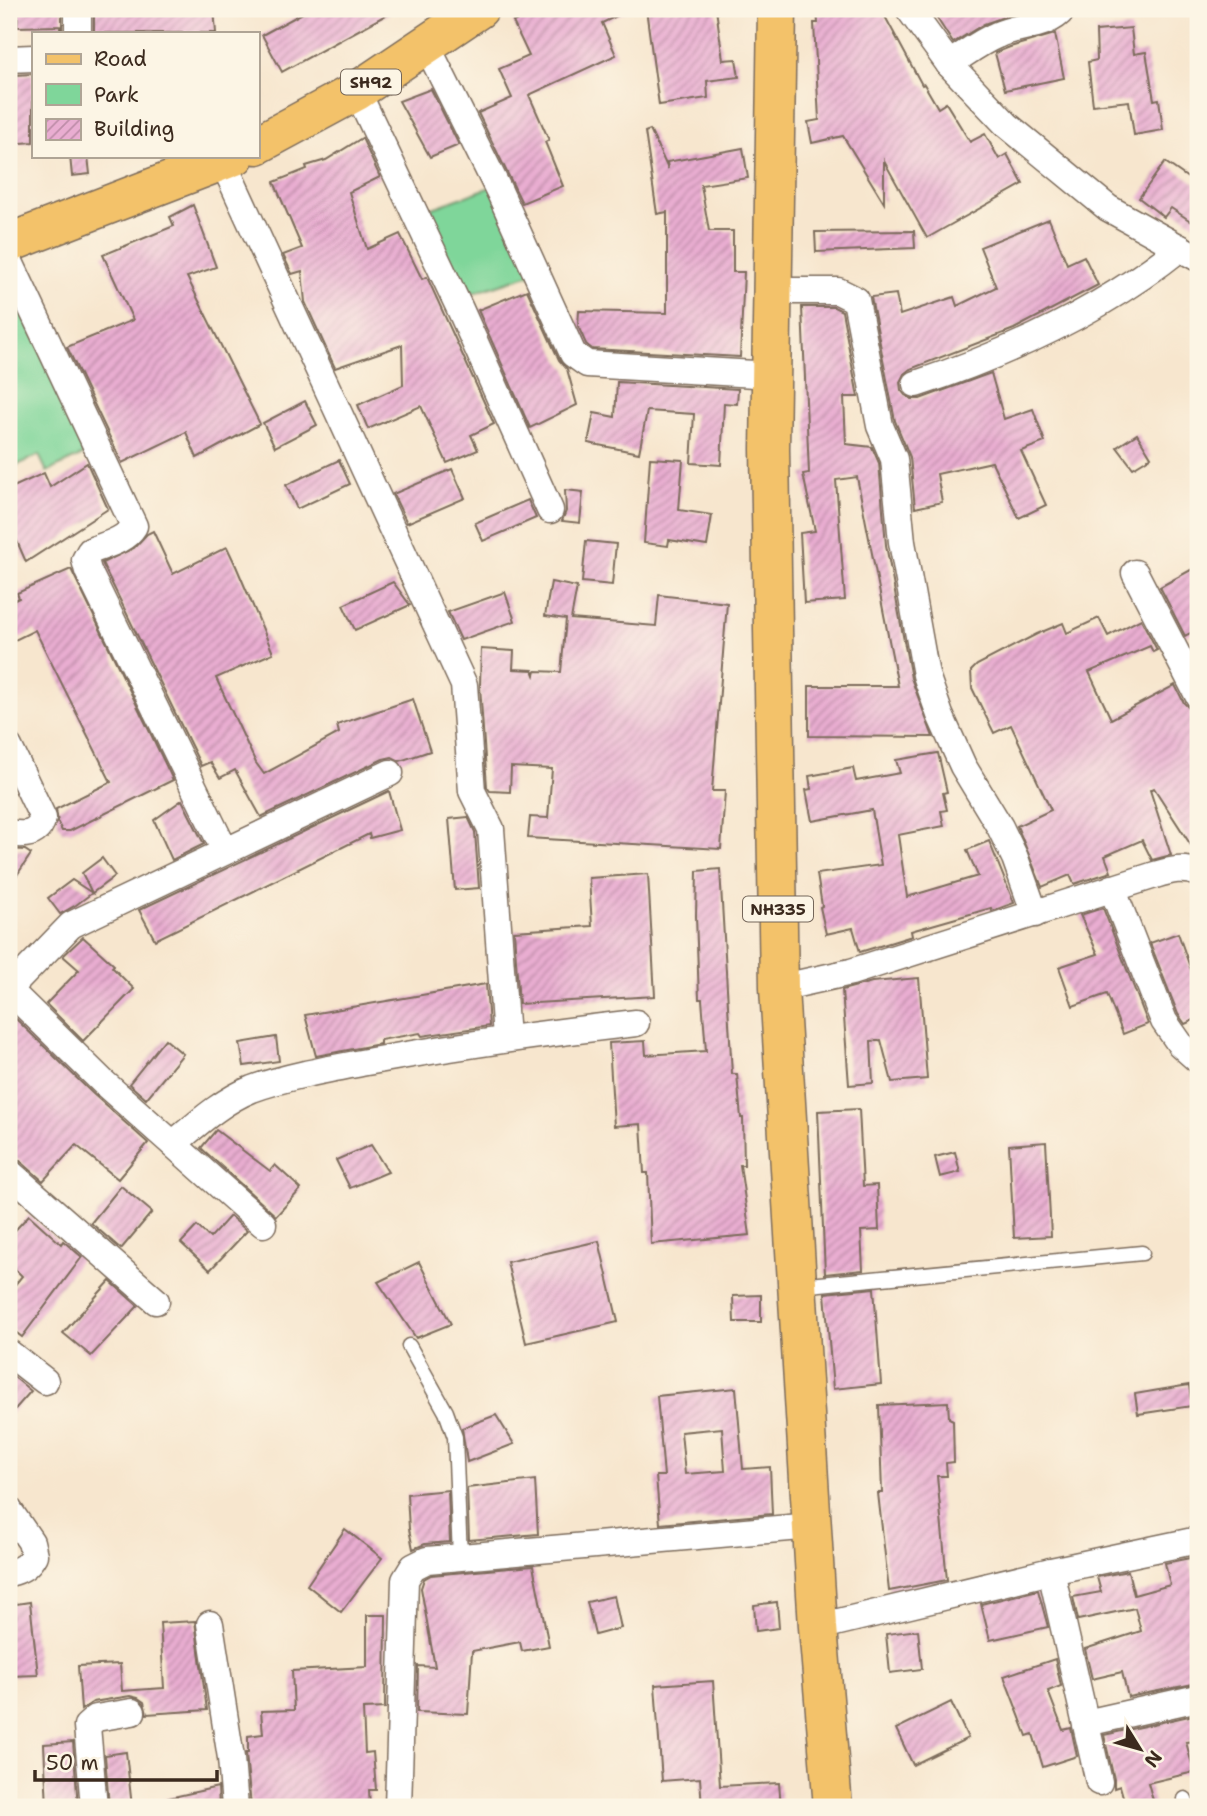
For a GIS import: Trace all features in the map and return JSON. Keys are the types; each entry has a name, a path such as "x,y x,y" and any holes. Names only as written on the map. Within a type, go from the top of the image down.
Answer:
{"main road":[{"name":"SH92","path":"259,144 357,91 479,9"},
{"name":"NH335","path":"777,9 770,449 779,988 818,1627 833,1807"},
{"path":"9,243 229,159"}],"street":[{"path":"78,9 78,32"},
{"path":"909,9 949,64 1007,125 1108,208 1189,253"},
{"path":"949,64 999,34 1048,20 1063,9"},
{"path":"426,46 500,193 573,354 587,364 772,375"},
{"path":"9,59 32,58"},
{"path":"357,91 444,274 550,510"},
{"path":"229,159 464,685 472,792 491,829 506,1038"},
{"path":"916,384 960,370 1051,329 1189,253"},
{"path":"9,260 134,526 130,533 122,538 90,551 85,561 88,571 225,851"},
{"path":"774,292 838,291 856,300 880,426 894,460 902,542 926,675 963,766 1000,827 1015,858 1035,914"},
{"path":"1135,572 1198,695"},
{"path":"9,747 43,818 40,827 32,834 21,836 9,833"},
{"path":"263,1224 103,1082 9,989 71,925 390,773"},
{"path":"779,988 851,972 1176,869 1189,869 1198,873"},
{"path":"1112,888 1164,1021 1180,1044 1198,1060"},
{"path":"173,1144 203,1119 252,1090 347,1066 506,1038 636,1023"},
{"path":"9,1172 156,1301"},
{"path":"9,1353 45,1381"},
{"path":"9,1510 31,1542 34,1555 29,1564 9,1573"},
{"path":"398,1807 405,1580 413,1567 427,1560 812,1525"},
{"path":"818,1627 1051,1571 1198,1540"},
{"path":"1051,1571 1099,1782"},
{"path":"210,1624 231,1758 235,1807"},
{"path":"1086,1723 1198,1698"},
{"path":"94,1807 87,1726 96,1717 132,1712"}],"lane":[{"path":"796,1286 1142,1253"},
{"path":"409,1346 446,1412 455,1437 460,1557"}],"green space":[{"path":"499,184 537,272 461,297 427,210"},
{"path":"9,284 91,451 47,472 39,455 9,469"}],"building":[{"path":"18,9 62,9 62,32 60,26 17,27"},
{"path":"94,9 214,9 216,32 94,32"},
{"path":"310,9 397,9 282,72 262,35"},
{"path":"541,9 631,9 602,23 616,55 529,95 549,140 545,142 563,186 522,203 478,113 512,98 499,69 529,56 513,22"},
{"path":"646,9 716,9 723,60 736,59 739,77 707,81 708,98 659,105"},
{"path":"817,9 881,9 922,85 924,84 938,108 946,103 970,142 985,134 999,159 1007,154 1023,184 927,238 884,161 884,203 843,136 812,143 808,122 819,120 814,23 818,23"},
{"path":"931,9 1027,9 984,24 953,43"},
{"path":"1131,28 1134,54 1146,52 1154,100 1159,99 1163,130 1134,135 1129,101 1093,105 1088,62 1097,60 1096,31"},
{"path":"1055,34 1064,78 1005,90 995,53"},
{"path":"32,74 32,142 9,144 9,90 14,90 13,75"},
{"path":"431,89 459,145 430,157 399,101"},
{"path":"650,130 668,169 667,162 743,148 748,178 701,185 709,231 733,231 733,272 744,272 740,357 592,349 586,344 578,326 579,311 667,313 667,212 657,214 645,132"},
{"path":"362,138 380,177 349,192 367,249 400,234 422,279 427,277 494,424 471,435 478,450 447,463 421,406 368,429 358,405 403,385 402,345 335,368 305,302 302,271 292,274 283,255 302,248 274,182 307,169 306,166 326,160"},
{"path":"70,158 88,158 90,174 72,176"},
{"path":"1165,162 1198,185 1198,226 1171,208 1164,217 1139,198"},
{"path":"193,205 216,267 187,277 260,424 197,458 186,432 122,463 67,347 133,320 103,255 174,226 170,217"},
{"path":"1049,219 1067,264 1084,256 1098,285 1014,329 910,369 900,382 905,395 920,399 991,373 1004,419 1033,409 1045,442 1021,451 1046,505 1019,518 992,462 937,474 942,502 915,508 910,457 895,421 871,297 896,294 900,315 954,297 957,306 996,287 980,247"},
{"path":"914,231 915,248 816,252 815,232"},
{"path":"527,290 559,360 567,369 577,405 530,428 478,310"},
{"path":"802,307 834,307 842,311 858,397 844,397 846,444 872,447 879,463 886,545 911,678 933,737 809,736 809,686 898,686 857,477 836,480 845,600 804,603 800,533 815,531 803,474 809,473"},
{"path":"617,382 738,389 737,404 724,403 721,465 691,463 694,414 647,411 639,453 588,443 594,413 615,417"},
{"path":"305,401 317,425 275,447 263,423"},
{"path":"1137,434 1151,457 1133,468 1117,447"},
{"path":"650,458 683,460 679,510 712,515 707,546 669,540 668,546 644,543"},
{"path":"339,460 350,484 297,509 286,485"},
{"path":"87,463 108,509 26,562 9,523 9,489 44,473 50,487"},
{"path":"452,469 465,498 407,523 393,494"},
{"path":"565,490 583,492 580,523 562,521 566,511"},
{"path":"528,500 536,518 483,541 475,523"},
{"path":"153,531 173,574 227,547 236,566 273,653 216,678 256,763 264,774 339,733 337,725 413,699 430,751 400,761 392,757 383,759 261,817 235,770 220,778 210,762 201,766 102,563 134,548"},
{"path":"586,541 616,544 612,585 582,582"},
{"path":"1198,566 1198,629 1185,636 1160,587"},
{"path":"71,569 173,780 70,831 62,831 56,809 111,782 35,630 9,643 9,603 19,598 17,593"},
{"path":"393,582 410,605 355,630 343,605"},
{"path":"551,582 577,587 571,619 656,626 659,595 727,603 712,791 725,791 721,849 528,838 530,817 548,818 552,769 511,767 510,792 490,791 487,787 480,686 481,649 514,651 513,669 533,670 535,675 536,671 561,672 566,619 545,616"},
{"path":"505,592 515,621 461,640 448,612"},
{"path":"1099,618 1108,636 1141,619 1157,650 1153,652 1150,646 1089,672 1111,719 1175,685 1184,703 1190,709 1198,711 1198,856 1154,788 1150,790 1171,855 1152,860 1142,840 1105,856 1111,872 1074,884 1070,875 1042,887 1017,826 1051,810 1011,725 994,733 972,688 971,671 977,665 1063,623 1067,633"},
{"path":"938,753 947,792 943,793 947,810 941,811 944,826 898,835 907,897 978,876 967,850 989,841 1014,903 911,931 912,936 860,952 853,928 826,934 817,874 881,865 872,810 812,821 806,790 811,789 809,776 853,768 856,781 900,773 896,760"},
{"path":"389,791 400,830 370,838 369,834 155,940 139,910"},
{"path":"182,800 204,844 172,860 154,820"},
{"path":"468,817 475,832 479,888 455,890 449,819"},
{"path":"9,849 25,850 31,854 9,887"},
{"path":"102,858 115,876 76,905 60,914 48,898 72,880 92,893 82,873"},
{"path":"720,869 732,1074 737,1074 743,1118 744,1165 740,1165 750,1235 651,1244 648,1173 644,1173 641,1124 614,1126 609,1043 645,1041 646,1055 706,1051 702,999 699,999 697,871"},
{"path":"648,874 655,996 519,1004 514,931 592,926 589,878"},
{"path":"1103,908 1148,1024 1123,1034 1107,994 1073,1006 1059,967 1098,954 1080,915"},
{"path":"1178,933 1198,990 1198,1018 1185,1024 1178,1014 1150,943"},
{"path":"83,937 114,965 112,967 134,989 83,1041 46,1004 79,970 63,956"},
{"path":"919,978 927,1079 892,1082 881,1040 871,1041 873,1083 849,1085 842,990 872,982"},
{"path":"486,984 489,1026 422,1036 420,1033 380,1040 380,1044 316,1056 305,1015"},
{"path":"16,1019 148,1143 118,1179 76,1145 43,1181 19,1160 9,1157 9,1027"},
{"path":"276,1037 279,1061 244,1066 240,1043"},
{"path":"165,1039 183,1054 146,1099 129,1084"},
{"path":"859,1109 863,1186 877,1185 879,1230 861,1231 863,1270 825,1274 818,1111"},
{"path":"216,1130 270,1171 275,1165 301,1189 276,1216 201,1148"},
{"path":"1046,1142 1051,1236 1014,1238 1009,1145"},
{"path":"371,1145 388,1172 350,1188 336,1160"},
{"path":"955,1152 960,1172 940,1177 935,1157"},
{"path":"121,1186 152,1212 121,1249 91,1223"},
{"path":"29,1215 61,1244 63,1241 82,1257 22,1337 9,1327 9,1292 22,1276 9,1263 9,1237"},
{"path":"230,1216 247,1231 210,1270 181,1243 197,1226 210,1238"},
{"path":"599,1241 618,1322 526,1343 507,1262"},
{"path":"419,1262 451,1324 416,1338 378,1282"},
{"path":"110,1281 138,1306 91,1356 63,1333"},
{"path":"874,1288 881,1384 833,1389 825,1293"},
{"path":"761,1295 761,1322 734,1322 733,1296"},
{"path":"9,1373 31,1391 9,1416"},
{"path":"1189,1385 1192,1406 1138,1414 1135,1394"},
{"path":"736,1388 743,1469 770,1467 772,1514 660,1524 656,1476 664,1476 657,1396","holes":["722,1428 725,1471 685,1474 681,1432"]},
{"path":"948,1402 949,1418 953,1420 954,1462 946,1463 947,1476 937,1476 947,1580 889,1591 878,1493 882,1493 879,1405"},
{"path":"496,1415 514,1444 467,1462 462,1428"},
{"path":"535,1480 538,1534 469,1540 467,1488"},
{"path":"448,1490 450,1542 425,1544 413,1549 407,1494"},
{"path":"345,1529 382,1558 341,1612 307,1585"},
{"path":"1190,1558 1198,1594 1198,1683 1128,1697 1122,1672 1092,1679 1085,1649 1141,1631 1135,1608 1078,1620 1073,1597 1101,1592 1097,1577 1128,1571 1134,1595 1170,1585 1165,1563"},
{"path":"533,1566 549,1646 522,1651 520,1642 472,1651 468,1714 417,1712 418,1666 435,1667 421,1588 424,1579 431,1575"},
{"path":"1038,1590 1048,1627 990,1640 981,1604"},
{"path":"614,1596 621,1628 595,1635 587,1602"},
{"path":"30,1602 38,1675 9,1676 9,1605"},
{"path":"777,1602 779,1628 756,1631 754,1605"},
{"path":"367,1615 386,1615 385,1708 363,1709 365,1753 373,1752 376,1790 369,1790 370,1807 308,1807 307,1802 279,1807 251,1807 246,1753 248,1736 263,1734 261,1711 294,1710 292,1671 367,1667"},
{"path":"195,1621 207,1710 147,1714 144,1702 130,1696 93,1702 81,1710 78,1666 120,1664 122,1691 164,1688 160,1623"},
{"path":"918,1630 922,1669 890,1673 886,1634"},
{"path":"1055,1659 1061,1686 1048,1691 1063,1730 1071,1728 1077,1756 1043,1767 1033,1734 1027,1736 1004,1676"},
{"path":"713,1681 720,1786 779,1783 781,1807 702,1807 700,1778 662,1781 655,1685"},
{"path":"951,1702 968,1738 913,1765 896,1729"},
{"path":"1198,1714 1198,1741 1186,1742 1194,1772 1148,1783 1155,1807 1126,1807 1120,1786 1114,1788 1104,1735"},
{"path":"73,1742 78,1807 47,1807 44,1744"},
{"path":"126,1752 132,1807 109,1807 105,1755"},
{"path":"218,1787 219,1807 165,1807 164,1799"}]}
